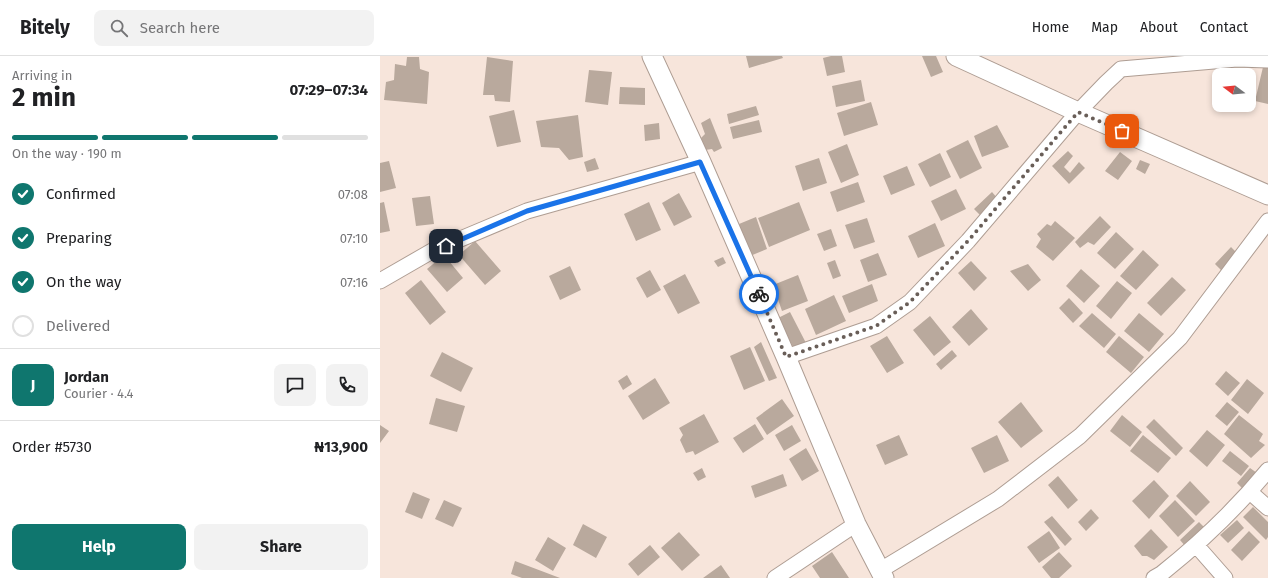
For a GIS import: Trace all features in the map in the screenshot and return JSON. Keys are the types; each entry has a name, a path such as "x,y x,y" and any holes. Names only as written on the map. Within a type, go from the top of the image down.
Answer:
{"street":[{"path":"652,56 786,357 856,524 882,574 998,499 1080,436 1180,338 1268,221"},
{"path":"956,56 1078,112 1268,195"},
{"path":"786,357 876,326 910,302 968,241 1078,112 1121,69 1238,59 1268,60"},
{"path":"380,281 432,251 527,211 700,162"},
{"path":"1154,578 1196,545 1250,492 1268,470"},
{"path":"1250,492 1268,508"},
{"path":"775,578 856,524"},
{"path":"1196,545 1225,578"}],"building":[{"path":"746,56 782,56 783,58 749,68"},
{"path":"842,56 845,72 827,76 823,58"},
{"path":"922,56 936,56 943,72 931,77"},
{"path":"407,57 419,57 420,69 429,72 427,104 384,100 386,82 394,80 395,64 406,66"},
{"path":"487,57 513,61 510,102 495,101 494,95 483,95"},
{"path":"1263,67 1268,68 1268,104 1256,101"},
{"path":"589,70 612,72 608,105 585,102"},
{"path":"861,80 865,101 836,107 832,86"},
{"path":"620,87 645,88 645,105 619,104"},
{"path":"871,102 878,125 844,136 837,113"},
{"path":"756,106 759,115 729,124 727,114"},
{"path":"514,110 521,142 497,147 489,116"},
{"path":"578,115 583,157 569,160 559,148 541,147 536,121"},
{"path":"710,118 722,148 714,152 712,149 705,150 701,138 705,134 701,123"},
{"path":"759,120 762,132 733,139 730,127"},
{"path":"659,123 660,139 645,141 644,125"},
{"path":"997,125 1009,147 982,157 974,136"},
{"path":"968,140 982,168 960,179 946,151"},
{"path":"847,144 859,175 841,183 828,152"},
{"path":"1068,151 1073,156 1064,167 1070,173 1079,162 1085,168 1069,184 1052,166"},
{"path":"1120,152 1132,161 1118,180 1105,171"},
{"path":"940,153 951,177 930,187 918,164"},
{"path":"595,158 599,169 587,172 584,162"},
{"path":"819,158 827,183 803,191 795,166"},
{"path":"1140,160 1150,164 1145,174 1136,169"},
{"path":"389,161 396,188 380,192 380,163"},
{"path":"907,166 915,185 891,195 883,176"},
{"path":"858,182 865,202 837,212 830,192"},
{"path":"956,189 966,209 941,221 931,201"},
{"path":"992,192 998,199 981,216 974,209"},
{"path":"679,193 692,217 674,226 662,203"},
{"path":"430,196 434,224 416,226 412,198"},
{"path":"384,202 390,231 380,233 380,203"},
{"path":"649,202 661,230 636,241 624,214"},
{"path":"799,202 810,230 769,247 758,218"},
{"path":"1100,216 1111,227 1094,245 1088,242 1080,248 1075,242"},
{"path":"756,217 767,249 750,256 739,224"},
{"path":"867,218 875,242 854,249 845,225"},
{"path":"1055,221 1075,238 1053,261 1036,247 1041,239 1037,234 1047,224 1051,226"},
{"path":"935,223 945,246 918,258 908,236"},
{"path":"831,229 837,246 824,251 817,234"},
{"path":"1116,232 1134,249 1115,269 1097,253"},
{"path":"475,241 501,271 485,285 459,255"},
{"path":"1231,247 1242,258 1226,275 1215,264"},
{"path":"1143,250 1159,265 1136,290 1120,276"},
{"path":"878,253 887,275 868,282 860,260"},
{"path":"444,255 463,278 447,292 427,269"},
{"path":"723,257 726,263 718,267 714,261"},
{"path":"835,260 841,276 833,279 827,263"},
{"path":"971,261 987,278 974,291 958,273"},
{"path":"1028,264 1041,280 1028,291 1010,271"},
{"path":"570,266 581,290 560,300 549,276"},
{"path":"1081,269 1100,286 1084,303 1066,286"},
{"path":"650,270 661,290 647,298 636,278"},
{"path":"685,274 700,303 678,314 663,286"},
{"path":"798,275 808,301 782,311 773,285"},
{"path":"1172,277 1186,290 1161,316 1147,303"},
{"path":"421,280 446,312 430,325 405,293"},
{"path":"1117,281 1132,293 1111,319 1096,306"},
{"path":"872,284 878,301 849,313 842,296"},
{"path":"834,295 846,321 816,335 805,309"},
{"path":"1069,298 1083,313 1073,323 1059,308"},
{"path":"971,309 988,329 969,346 952,327"},
{"path":"790,312 806,343 794,349 778,318"},
{"path":"1092,313 1116,334 1104,348 1079,326"},
{"path":"1139,313 1164,334 1149,352 1124,331"},
{"path":"930,316 951,342 934,356 913,330"},
{"path":"887,336 904,363 887,373 870,346"},
{"path":"1119,336 1144,357 1131,373 1106,352"},
{"path":"761,342 777,378 769,381 754,347"},
{"path":"750,347 765,381 744,390 730,356"},
{"path":"952,350 957,356 941,370 936,364"},
{"path":"442,352 473,368 461,392 430,376"},
{"path":"1226,371 1240,383 1228,396 1215,384"},
{"path":"627,375 632,384 623,390 618,381"},
{"path":"655,378 670,403 643,420 628,396"},
{"path":"1247,379 1264,393 1248,414 1231,400"},
{"path":"436,398 465,406 457,432 429,424"},
{"path":"782,399 794,416 767,435 756,418"},
{"path":"1021,402 1043,431 1021,448 998,422"},
{"path":"1227,402 1239,412 1227,426 1215,416"},
{"path":"704,414 719,442 695,455 693,451 686,453 680,440 683,435 679,428"},
{"path":"1122,415 1142,432 1130,447 1110,431"},
{"path":"1239,415 1263,434 1259,441 1265,445 1251,458 1224,434"},
{"path":"1154,419 1183,448 1176,456 1146,427"},
{"path":"755,424 764,439 743,453 733,438"},
{"path":"380,425 389,431 380,443"},
{"path":"792,425 801,441 784,451 775,435"},
{"path":"1207,430 1225,445 1207,467 1189,451"},
{"path":"899,435 908,455 885,465 876,445"},
{"path":"997,435 1009,461 984,473 971,448"},
{"path":"1143,435 1171,458 1158,473 1130,451"},
{"path":"806,448 819,471 802,481 789,459"},
{"path":"1230,451 1249,466 1241,476 1222,461"},
{"path":"702,468 706,477 698,481 693,473"},
{"path":"1250,468 1257,473 1243,489 1237,483"},
{"path":"783,474 787,486 755,498 751,486"},
{"path":"1058,476 1078,500 1068,509 1048,485"},
{"path":"1154,480 1169,496 1149,519 1132,501"},
{"path":"1190,481 1210,502 1196,516 1176,496"},
{"path":"413,492 430,499 422,519 405,512"},
{"path":"444,500 462,508 453,527 435,519"},
{"path":"1175,500 1195,521 1178,537 1159,516"},
{"path":"1253,507 1268,522 1268,537 1266,540 1243,517"},
{"path":"1091,509 1099,518 1086,531 1078,522"},
{"path":"1052,516 1072,539 1065,546 1044,522"},
{"path":"1237,520 1244,528 1228,543 1220,535"},
{"path":"1199,522 1205,528 1186,547 1180,540"},
{"path":"583,524 607,537 596,558 573,545"},
{"path":"1151,529 1168,547 1154,560 1147,556 1142,556 1134,546"},
{"path":"1049,531 1060,548 1039,563 1027,547"},
{"path":"1249,531 1260,542 1242,561 1231,550"},
{"path":"679,532 700,555 682,571 661,548"},
{"path":"548,537 566,548 553,571 535,560"},
{"path":"650,545 660,557 638,576 628,564"},
{"path":"832,552 849,578 820,578 812,566"},
{"path":"1059,552 1072,566 1059,578 1051,578 1042,567"},
{"path":"515,561 560,578 522,578 511,574"},
{"path":"721,565 730,578 703,578"}],"way so far":[{"path":"759,294 786,357 876,326 910,302 968,241 1078,112 1122,131"}],"route":[{"path":"446,246 527,211 700,162 759,294"}]}
